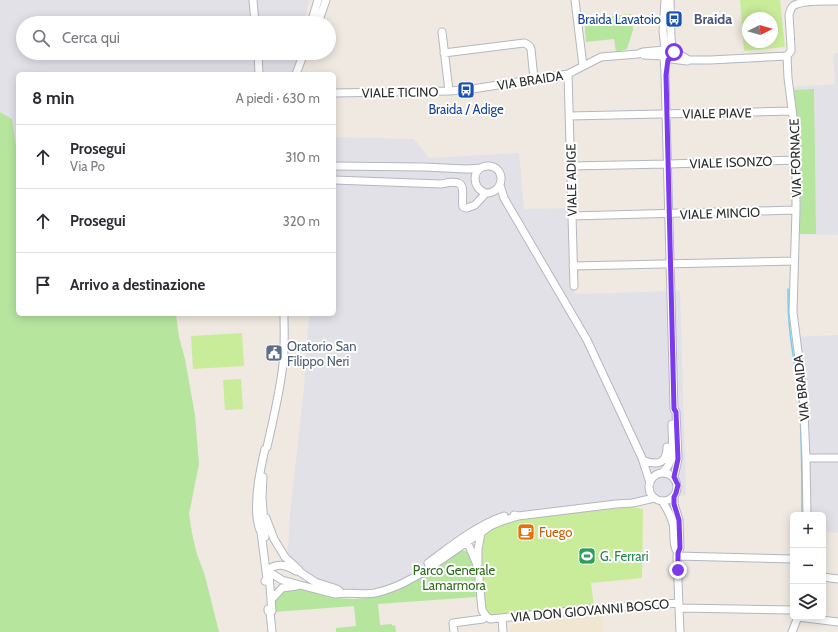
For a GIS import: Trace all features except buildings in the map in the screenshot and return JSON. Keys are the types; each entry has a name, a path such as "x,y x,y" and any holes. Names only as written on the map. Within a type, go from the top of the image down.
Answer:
{"street":[{"path":"253,0 254,16"},
{"path":"313,16 318,0"},
{"path":"320,16 326,0"},
{"path":"575,0 583,66"},
{"path":"666,0 663,31 668,54"},
{"path":"670,0 671,36 666,75 666,114 674,409 676,412 678,459 674,477"},
{"name":"VIA FORNACE","path":"794,261 797,160 788,78 787,56 791,51 792,46 789,14 794,5 798,3 806,1 838,1"},
{"path":"442,32 449,92"},
{"path":"444,53 524,43 531,49 534,79"},
{"name":"VIA BRAIDA","path":"466,90 568,74 601,57 638,54 643,56 668,54 687,61 787,56"},
{"path":"258,60 259,72"},
{"path":"297,72 301,60"},
{"name":"VIALE ADIGE","path":"568,74 574,286"},
{"name":"VIALE TICINO","path":"336,93 449,92 466,90"},
{"name":"VIALE PIAVE","path":"569,116 792,111"},
{"name":"VIALE ISONZO","path":"570,166 797,160"},
{"path":"336,166 466,169 489,166 497,169 501,177 500,185 504,198 586,340 644,460 652,471 671,474 678,485 674,497 674,504 679,520 680,548 678,555 680,632"},
{"path":"481,168 478,170 474,181 479,190 504,198"},
{"path":"466,169 475,177"},
{"path":"336,180 442,184 458,183 461,184 463,188 461,203 463,207 467,208 475,204 489,192 496,190 500,185"},
{"path":"475,204 477,187"},
{"name":"VIALE MINCIO","path":"571,216 796,210"},
{"path":"573,266 794,261"},
{"name":"VIA BRAIDA","path":"794,261 792,312 803,391 807,512"},
{"path":"270,612 272,611 262,498 267,447 283,366 284,316"},
{"path":"616,504 642,496 648,492 651,479 665,470 670,462 672,454 672,412 674,409"},
{"path":"644,460 651,463 657,463 662,462 666,457 668,425 672,420"},
{"path":"267,447 265,449 258,479 256,501 268,611 270,612 272,632"},
{"path":"806,458 838,458"},
{"path":"644,460 650,492 671,515 674,548 678,555"},
{"path":"407,580 480,526 504,515 518,516 658,499 668,500 674,497"},
{"path":"263,511 274,539 285,557 300,570 300,572"},
{"path":"442,553 495,524 518,516"},
{"path":"268,570 282,580 335,594 375,593 393,587 418,575 469,539 489,521"},
{"path":"259,528 268,570 267,579 265,581"},
{"path":"454,632 454,623 483,620 486,616 482,610 478,568 478,549 481,533"},
{"path":"469,539 478,549"},
{"path":"469,539 478,568"},
{"path":"678,555 790,559"},
{"path":"268,570 278,565 286,566 300,572 315,582 342,593"},
{"path":"826,577 838,579"},
{"path":"271,600 282,588 300,585"},
{"name":"VIA DON GIOVANNI BOSCO","path":"486,616 490,619 591,609 679,605 790,610"},
{"path":"502,618 504,632"},
{"path":"792,632 797,620"},
{"path":"822,620 838,622"}],"shaded area":[{"path":"0,0 309,0 306,16 16,16 16,60 302,60 298,72 16,72 16,146 12,119 0,112"},
{"path":"838,53 838,235 800,234 799,143 792,87 835,84 833,54"},
{"path":"336,137 414,139 429,158 519,153 524,209 570,208 575,294 680,291 686,495 514,516 413,577 385,590 350,593 308,580 287,569 290,515 304,387 309,316 336,316"},
{"path":"838,335 838,533 826,531 826,512 803,512 802,434 797,371 792,337"},
{"path":"603,615 603,632 510,632 510,628 515,623"}],"green space":[{"path":"740,0 780,0 785,47 778,48 778,12 742,12 742,26"},
{"path":"631,14 633,30 627,49 616,52 614,39 586,42 584,19"},
{"path":"744,48 775,48 744,51"},
{"path":"814,89 816,234 800,234 801,157 794,90"},
{"path":"0,112 12,119 16,146 16,316 176,316 179,337 185,359 195,415 199,464 189,514 196,551 205,576 219,632 0,632"},
{"path":"242,333 244,366 193,369 191,336"},
{"path":"241,379 243,409 225,410 223,380"},
{"path":"631,507 643,509 642,578 591,583 594,606 486,617 475,533 514,516 582,512"},
{"name":"Parco Generale Lamarmora","path":"462,550 468,553 472,559 476,597 378,604 380,625 395,625 396,632 336,632 336,628 356,626 354,606 274,612 273,602 282,592 291,589 310,590 334,597 350,599 371,598 387,594 418,578 455,551"}],"waterway":[{"path":"788,289 789,326 800,411 802,512"}],"place":[{"name":"Braida Lavatoio","path":"674,19"},
{"name":"Braida / Adige","path":"466,90"},
{"name":"Oratorio San Filippo Neri","path":"274,353"},
{"name":"Fuego","path":"526,532"},
{"name":"G. Ferrari","path":"587,556"}],"district":[{"name":"Braida","path":"713,19"}],"route":[{"path":"674,52 674,57 668,60 666,75 674,409 676,412 678,459 674,477 678,485 674,497 674,504 679,520 680,548 678,553 678,570"}]}
